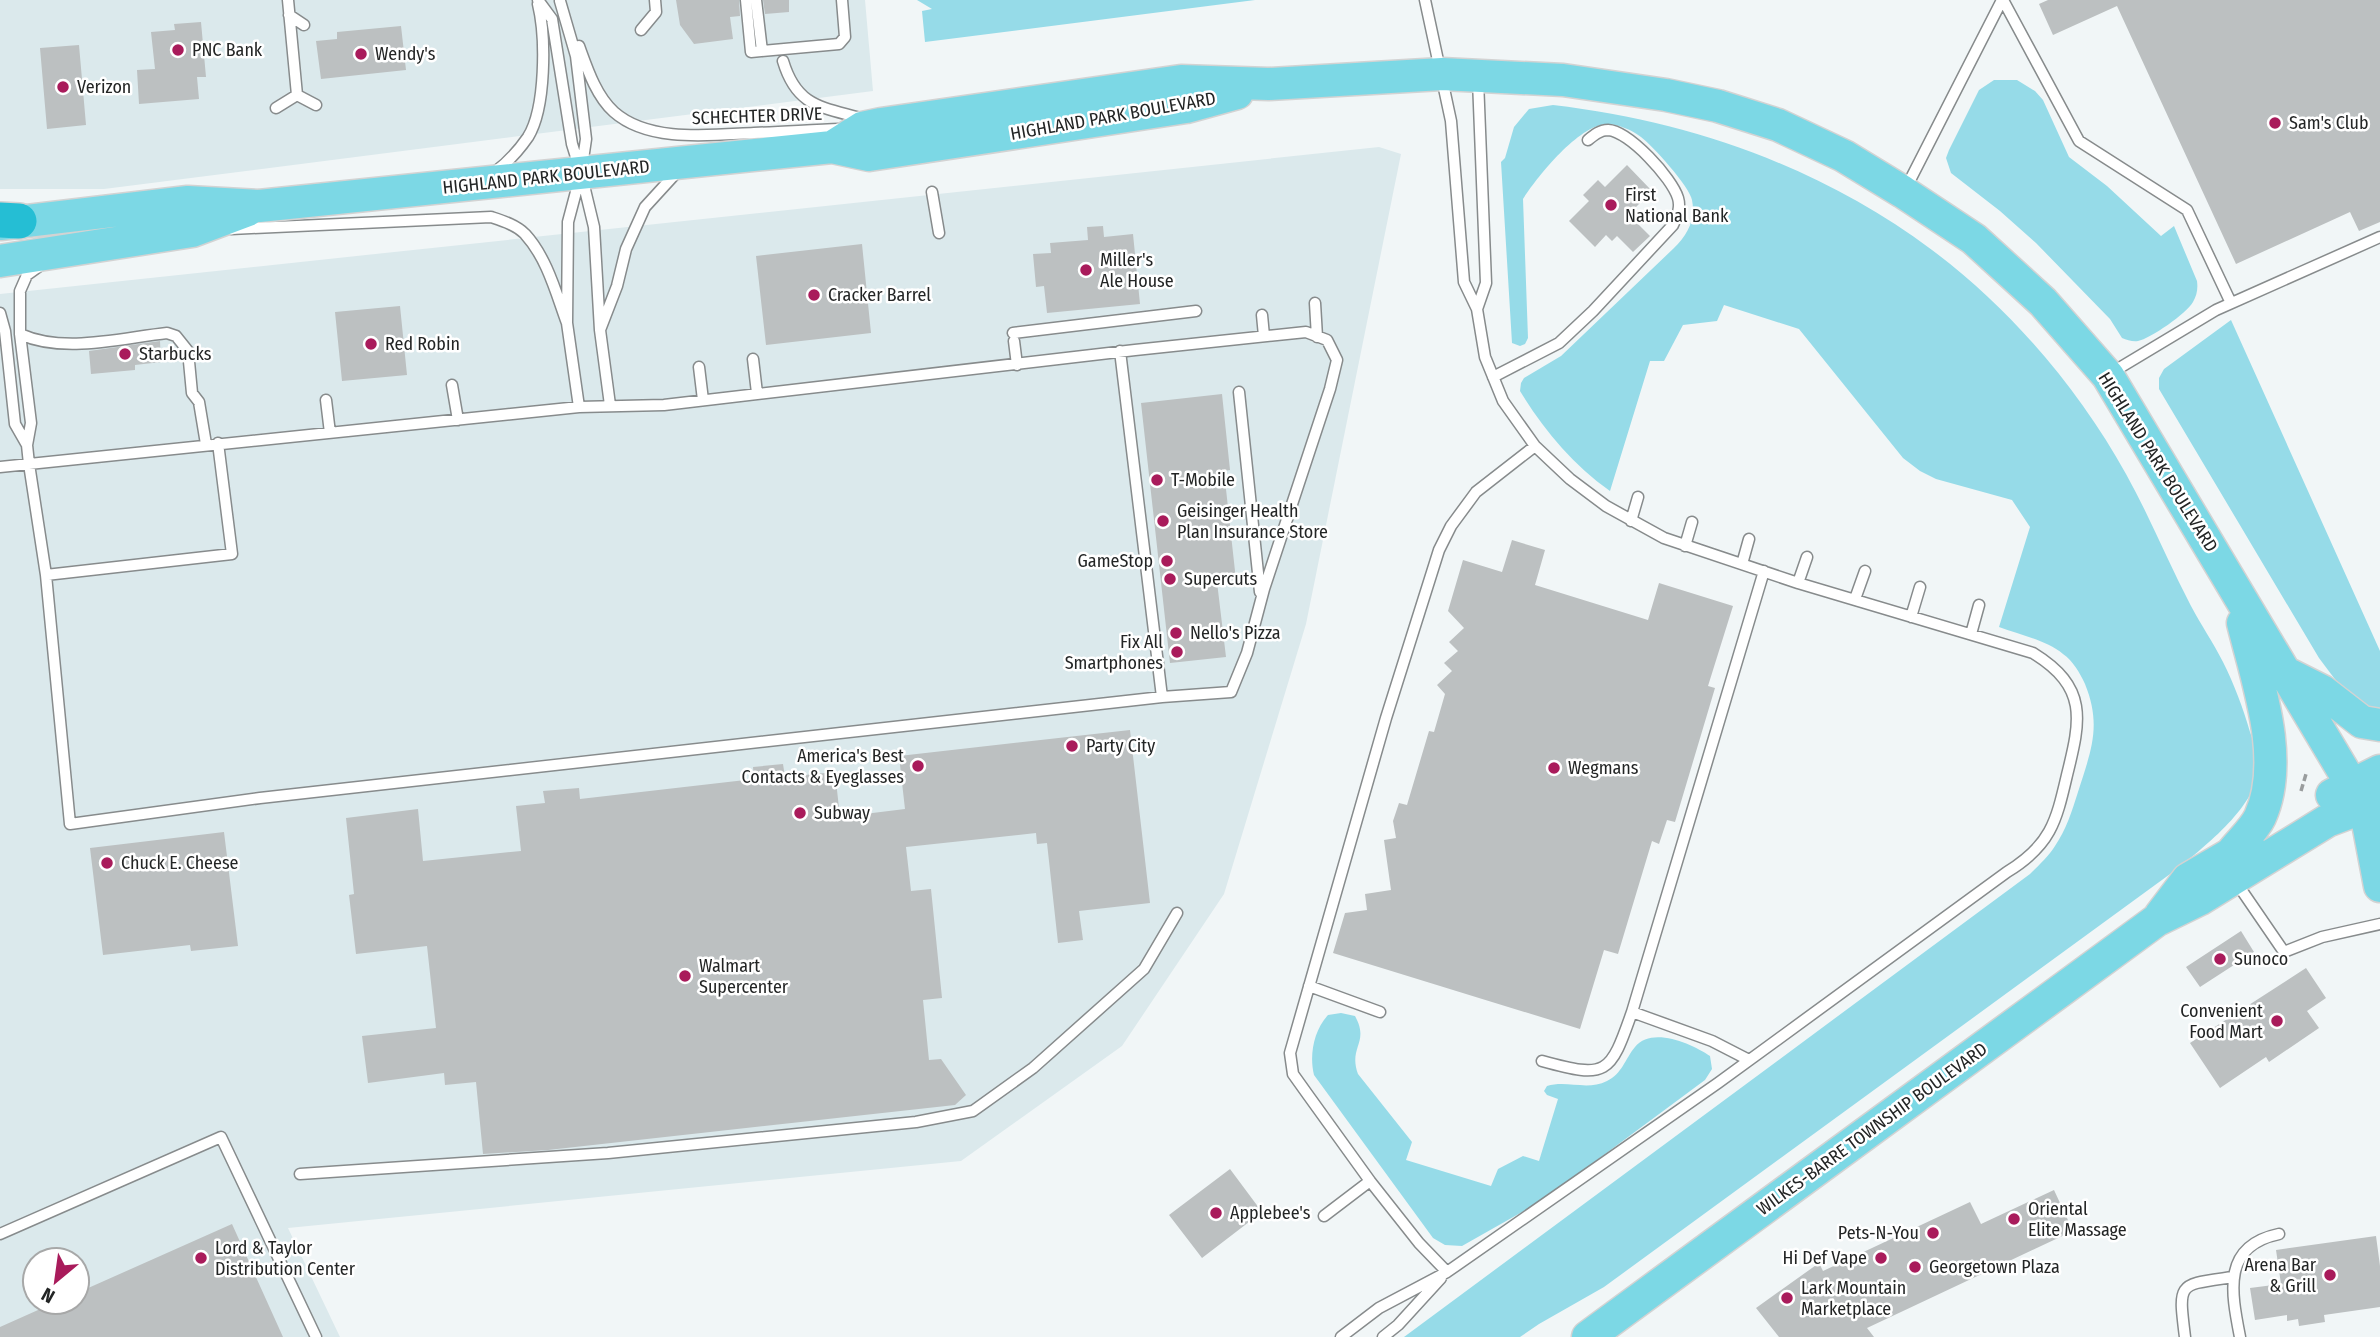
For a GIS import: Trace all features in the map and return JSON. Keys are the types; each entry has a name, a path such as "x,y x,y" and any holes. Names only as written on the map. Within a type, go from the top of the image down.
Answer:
{"main road":[{"name":"HIGHLAND PARK BOULEVARD","path":"832,147 872,126 1181,81 1269,84 1442,74 1563,80 1666,95 1718,106 1778,125 1844,156 1903,192 1984,248 2043,302 2108,376 2282,671 2365,798"},
{"name":"HIGHLAND PARK BOULEVARD","path":"6,221 188,202 259,206 832,147 869,155 1186,107 1269,84"},
{"name":"HIGHLAND PARK BOULEVARD","path":"0,261 192,231 259,206"},
{"path":"2232,867 2260,818 2272,774 2263,705 2234,587"},
{"path":"2282,671 2322,691 2362,722 2380,725"},
{"name":"WILKES-BARRE TOWNSHIP BOULEVARD","path":"1588,1337 2157,920 2200,899 2232,867 2327,821 2365,798 2380,771"},
{"path":"2365,798 2380,886"}],"lane":[{"path":"288,0 297,95"},
{"path":"537,0 552,19 572,144 594,227 600,330 610,405"},
{"path":"477,185 506,163 529,135 540,101 544,59 542,20 537,0"},
{"path":"641,30 656,12 655,0"},
{"path":"746,0 751,52 839,44 845,37 842,0"},
{"path":"756,0 762,51"},
{"path":"1341,1337 1379,1308 1447,1272 2027,860 2053,827 2078,726 2072,695 2063,677 2050,664 2032,653 1798,583 1664,538 1606,506 1570,479 1535,446 1503,401 1485,357 1476,309 1464,282 1451,121 1425,0"},
{"path":"1903,192 2003,0"},
{"path":"2003,0 2079,141 2187,210 2231,303"},
{"name":"SCHECHTER DRIVE","path":"559,1 578,69 586,139 581,173"},
{"name":"SCHECHTER DRIVE","path":"559,1 592,79 611,110 625,121 644,128 689,136 872,126"},
{"path":"289,15 304,25"},
{"path":"783,61 794,89 807,102 872,126"},
{"path":"1476,309 1486,282 1478,77"},
{"path":"297,95 316,105"},
{"path":"276,108 297,95"},
{"path":"1493,377 1559,343 1593,311 1673,225 1679,200 1673,188 1630,139 1608,130 1598,132 1588,140"},
{"path":"600,330 617,286 626,249 645,206 663,184 687,162"},
{"path":"579,407 567,323 568,222 581,173"},
{"path":"932,192 939,233"},
{"path":"192,231 491,217 509,223 524,233 542,258 567,323"},
{"path":"2108,376 2231,303 2380,237"},
{"path":"0,467 29,464 206,444 579,407 664,405 1120,351 1307,332 1327,340 1337,360 1330,389 1261,599 1247,653 1231,692 1162,697 274,797 70,824 46,575 29,464 27,445 31,423 20,334 20,291 27,275 38,266 112,244"},
{"path":"1315,303 1317,337"},
{"path":"1017,365 1014,337 1196,311"},
{"path":"0,313 5,331 15,424 27,445"},
{"path":"1262,315 1264,336"},
{"path":"20,334 37,342 60,343 167,333 176,336 188,351 192,393 199,402 206,444"},
{"path":"1120,351 1162,697"},
{"path":"753,359 757,393"},
{"path":"699,367 703,400"},
{"path":"452,385 458,420"},
{"path":"1239,392 1261,599"},
{"path":"326,400 330,433"},
{"path":"46,575 232,554 218,443"},
{"path":"1447,1272 1419,1243 1370,1181 1293,1074 1290,1053 1386,718 1439,550 1451,526 1476,492 1535,446"},
{"path":"1631,521 1638,497"},
{"path":"1685,546 1692,522"},
{"path":"1742,564 1749,539"},
{"path":"1798,583 1807,556"},
{"path":"1542,1061 1587,1071 1602,1069 1618,1051 1632,1013 1764,571"},
{"path":"1855,599 1865,571"},
{"path":"1911,617 1920,587"},
{"path":"1971,634 1979,605"},
{"path":"2232,867 2284,952 2322,937 2380,924"},
{"path":"300,1174 622,1152 916,1122 973,1111 1034,1068 1144,970 1177,914"},
{"path":"1309,986 1380,1013"},
{"path":"1632,1013 1712,1041 1749,1060"},
{"path":"0,1234 221,1137 316,1337"},
{"path":"1324,1216 1370,1181"},
{"path":"2240,1337 2234,1305 2233,1277 2245,1249 2260,1238 2279,1234"},
{"path":"1383,1337 1398,1325 1447,1272"},
{"path":"2185,1337 2180,1298 2185,1288 2195,1283 2233,1277"}],"path":[{"path":"2301,791 2306,775"}],"shaded area":[{"path":"0,0 865,0 873,91 104,189 0,189"},
{"path":"917,0 1255,0 925,42 922,11 932,9"},
{"path":"1994,80 2017,80 2035,91 2043,100 2069,157 2107,186 2161,236 2174,226 2197,281 2197,289 2189,307 2168,325 2138,341 2122,338 2110,319 2036,243 1951,173 1946,158 1949,150 1979,90"},
{"path":"1553,105 1604,112 1704,136 1799,172 1889,221 1932,250 1989,298 2065,381 2126,474 2191,606 2231,679 2258,753 2258,776 2252,792 2230,822 2177,869 1604,1287 1520,1337 1404,1337 2030,874 2052,850 2066,827 2093,738 2090,699 2073,664 2049,645 1999,627 2030,527 2012,500 1936,479 1903,458 1799,329 1724,305 1717,321 1683,325 1664,361 1650,361 1610,491 1560,446 1520,391 1521,383 1524,378 1561,356 1674,248 1689,227 1693,207 1690,194 1678,176 1637,134 1620,126 1606,124 1583,133 1548,166 1523,199 1528,338 1525,344 1520,346 1512,343 1501,162 1505,158 1514,127 1529,109"},
{"path":"1379,147 1401,154 1306,624 1224,894 1122,1046 961,1161 288,1228 340,1337 0,1337 0,294"},
{"path":"2231,320 2380,651 2380,715 2340,686 2319,658 2159,389 2159,378 2164,369"},
{"path":"1341,1013 1355,1016 1359,1025 1360,1039 1355,1057 1358,1074 1412,1142 1406,1160 1491,1186 1498,1169 1523,1156 1539,1161 1558,1099 1547,1095 1544,1091 1547,1086 1592,1085 1607,1081 1620,1070 1635,1047 1651,1038 1672,1039 1702,1051 1710,1056 1712,1069 1705,1080 1543,1200 1462,1246 1445,1245 1433,1238 1314,1075 1313,1051 1319,1028 1328,1015"}],"building":[{"path":"676,0 739,0 740,16 730,17 733,39 694,44 680,25"},
{"path":"763,0 789,0 789,12 765,14"},
{"name":"Sam's Club","path":"2048,0 2380,0 2380,222 2359,231 2350,212 2236,264 2117,6 2053,35 2039,4"},
{"name":"PNC Bank","path":"201,22 206,77 197,77 199,99 139,104 137,70 155,69 151,32 175,30 174,24"},
{"name":"Wendy's","path":"401,26 406,70 321,79 316,41 337,39 337,32"},
{"name":"Verizon","path":"79,45 86,125 47,129 40,48"},
{"name":"First National Bank","path":"1627,165 1652,191 1633,210 1641,218 1637,223 1650,236 1633,252 1617,236 1612,241 1606,235 1595,247 1569,221 1589,201 1583,195 1598,180 1605,187"},
{"name":"Miller's Ale House","path":"1103,226 1104,237 1133,234 1140,304 1047,313 1044,286 1036,287 1033,254 1051,253 1050,243 1088,240 1087,227"},
{"name":"Cracker Barrel","path":"862,244 871,333 766,345 756,256"},
{"name":"Red Robin","path":"400,306 407,375 342,381 335,312"},
{"name":"Starbucks","path":"160,341 161,362 135,365 135,370 91,374 89,351"},
{"path":"1222,394 1230,470 1224,471 1236,580 1217,582 1226,657 1170,663 1141,403"},
{"name":"Wegmans","path":"1512,540 1545,550 1535,585 1648,620 1659,583 1733,606 1708,686 1715,688 1675,822 1667,820 1659,844 1652,841 1618,954 1604,950 1580,1029 1333,953 1345,913 1367,910 1365,894 1391,890 1384,840 1396,838 1393,821 1399,803 1407,805 1429,731 1434,732 1445,694 1437,685 1452,671 1444,663 1458,651 1449,642 1464,628 1448,611 1463,560 1502,572"},
{"name":"Walmart Supercenter","path":"1130,730 1150,903 1079,911 1083,940 1058,943 1047,843 1037,844 1036,833 906,847 911,891 931,889 942,998 923,1000 929,1060 941,1059 966,1095 955,1105 548,1150 483,1154 476,1082 445,1085 444,1073 368,1083 362,1036 436,1028 427,946 356,954 349,895 354,894 346,818 418,809 423,861 521,851 516,806 545,803 543,791 579,788 580,799 754,779 753,767 783,764 785,777 835,772 840,817 905,809 899,756"},
{"path":"224,832 238,946 191,951 190,945 103,955 90,848"},
{"name":"Sunoco","path":"2241,931 2254,952 2200,987 2186,967"},
{"path":"2306,968 2326,998 2307,1011 2319,1028 2269,1062 2266,1057 2220,1088 2190,1043"},
{"name":"Applebee's","path":"1230,1169 1262,1212 1202,1258 1169,1215"},
{"name":"Georgetown Plaza","path":"2054,1190 2073,1231 1867,1328 1874,1337 1779,1337 1756,1308 1819,1263 1823,1271 1970,1202 1981,1224"},
{"name":"Lord & Taylor Distribution Center","path":"232,1224 283,1337 0,1337 0,1327 25,1316 91,1316 91,1287"},
{"name":"Arena Bar & Grill","path":"2376,1236 2380,1266 2380,1307 2324,1315 2325,1322 2299,1326 2298,1319 2287,1321 2287,1315 2255,1320 2250,1288 2281,1284 2276,1250"}],"place":[{"name":"PNC Bank","path":"178,50"},
{"name":"Wendy's","path":"361,54"},
{"name":"Verizon","path":"63,87"},
{"name":"Sam's Club","path":"2275,123"},
{"name":"First National Bank","path":"1611,205"},
{"name":"Miller's Ale House","path":"1086,270"},
{"name":"Cracker Barrel","path":"814,295"},
{"name":"Red Robin","path":"371,344"},
{"name":"Starbucks","path":"125,354"},
{"name":"T-Mobile","path":"1157,480"},
{"name":"Geisinger Health Plan Insurance Store","path":"1163,521"},
{"name":"GameStop","path":"1167,561"},
{"name":"Supercuts","path":"1170,579"},
{"name":"Nello's Pizza","path":"1176,633"},
{"name":"Fix All Smartphones","path":"1177,652"},
{"name":"Party City","path":"1072,746"},
{"name":"America's Best Contacts & Eyeglasses","path":"918,766"},
{"name":"Wegmans","path":"1554,768"},
{"name":"Subway","path":"800,813"},
{"name":"Chuck E. Cheese","path":"107,863"},
{"name":"Sunoco","path":"2220,959"},
{"name":"Walmart Supercenter","path":"685,976"},
{"name":"Convenient Food Mart","path":"2277,1021"},
{"name":"Applebee's","path":"1216,1213"},
{"name":"Oriental Elite Massage","path":"2014,1219"},
{"name":"Pets-N-You","path":"1933,1233"},
{"name":"Lord & Taylor Distribution Center","path":"201,1258"},
{"name":"Hi Def Vape","path":"1881,1258"},
{"name":"Georgetown Plaza","path":"1915,1267"},
{"name":"Arena Bar & Grill","path":"2330,1275"},
{"name":"Lark Mountain Marketplace","path":"1787,1298"}]}
